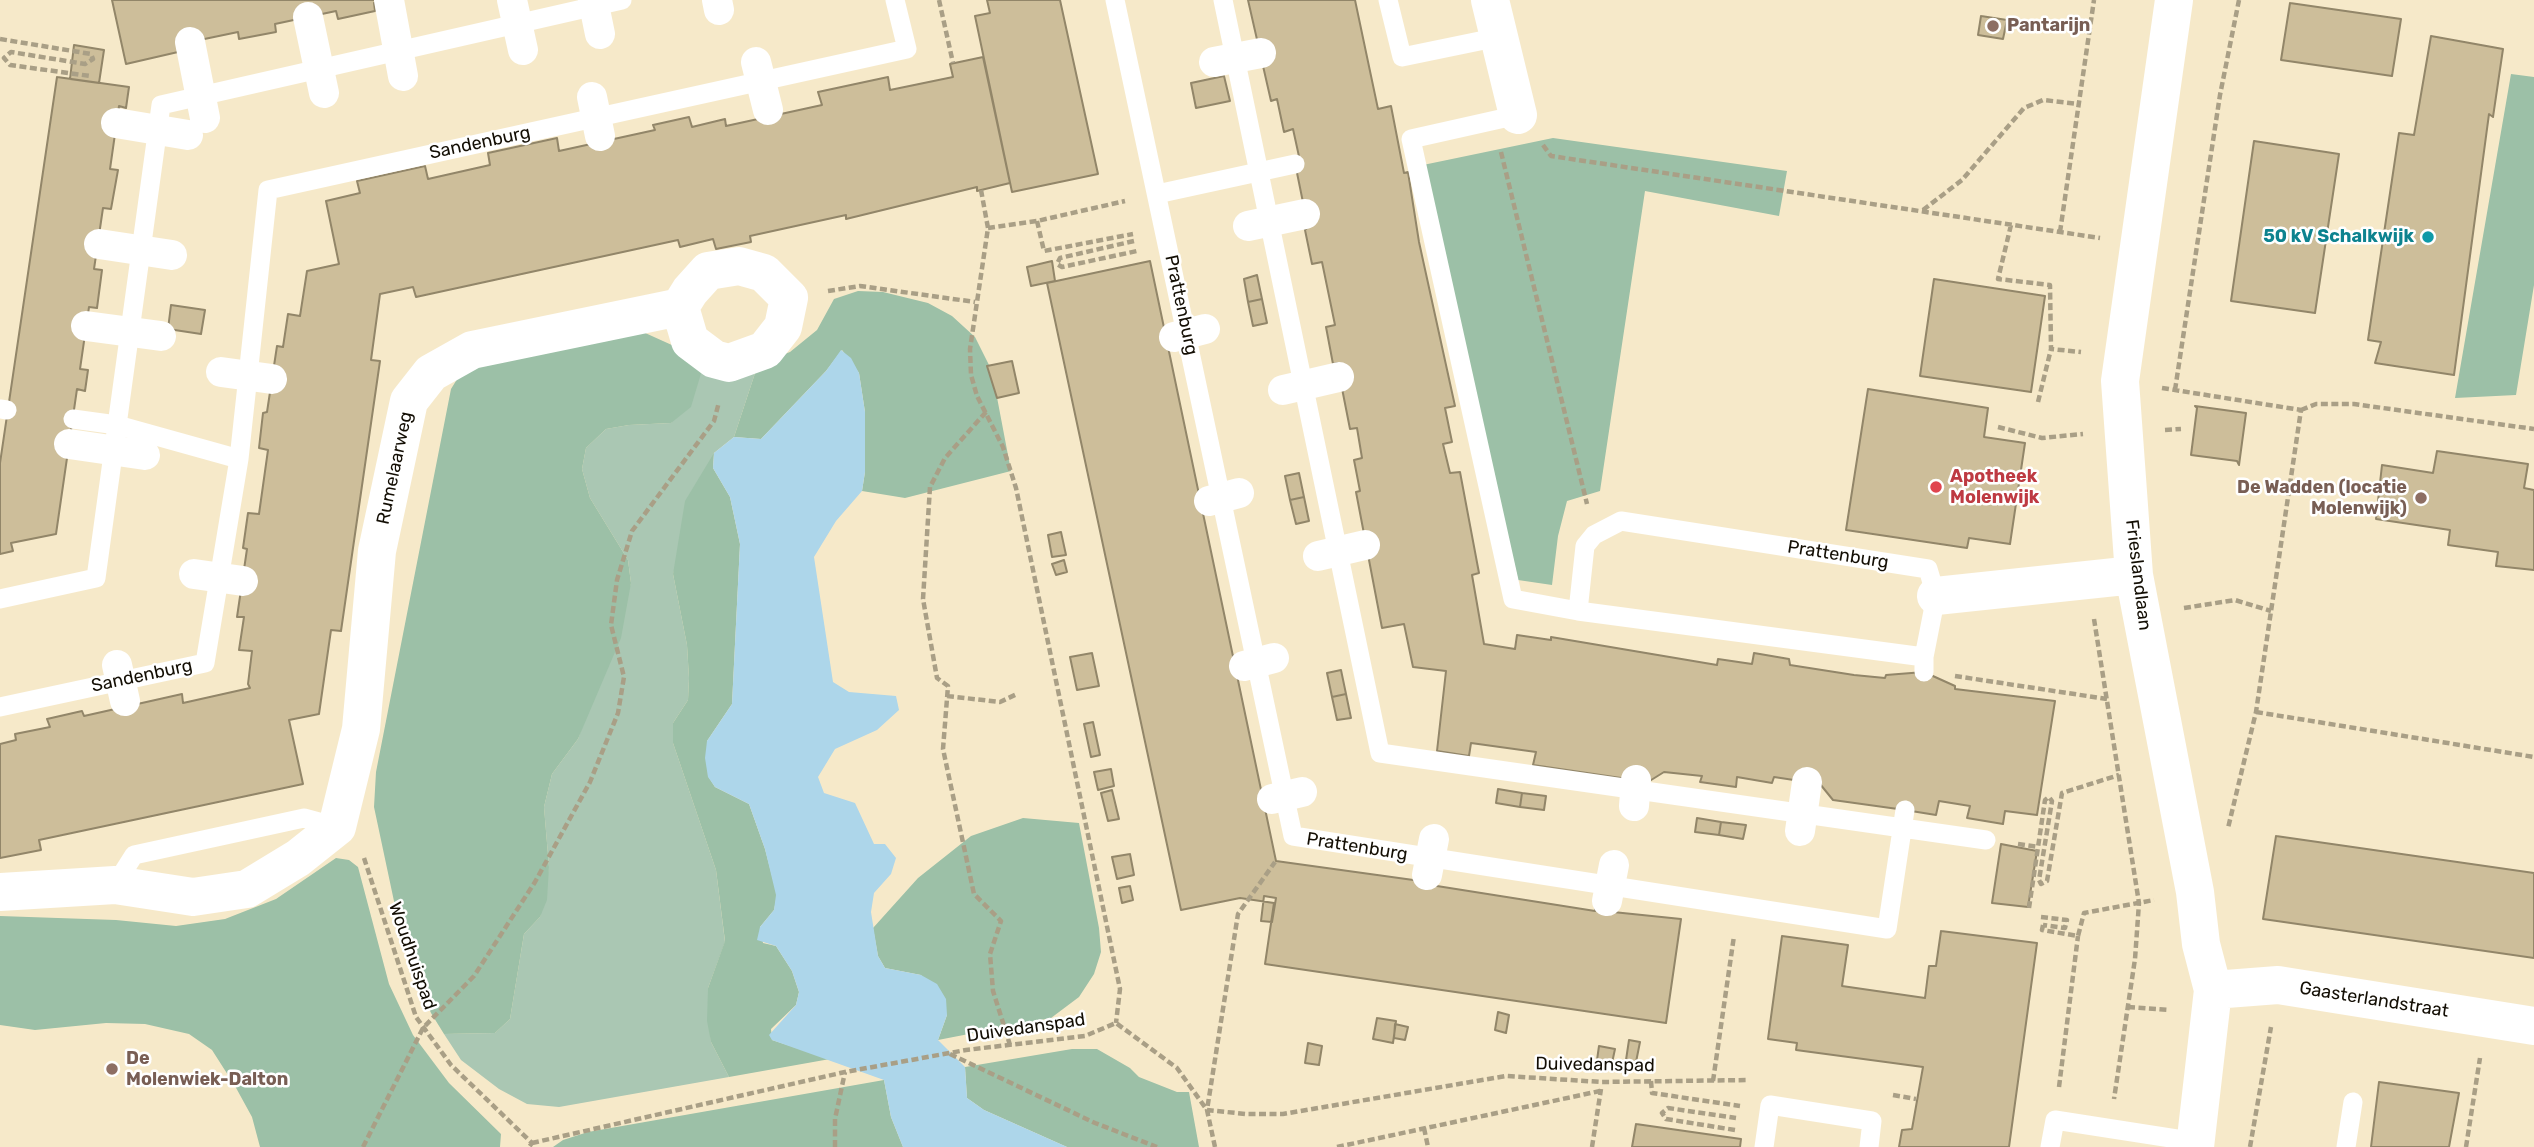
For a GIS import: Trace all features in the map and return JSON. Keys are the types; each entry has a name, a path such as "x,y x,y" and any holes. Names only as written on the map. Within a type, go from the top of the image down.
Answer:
{"street":[{"path":"388,0 403,76"},
{"path":"512,0 523,50"},
{"path":"593,0 600,34"},
{"path":"1490,0 1499,37 1505,118"},
{"name":"Frieslandlaan","path":"2174,0 2122,369 2134,575 2195,892 2201,944 2213,990 2195,1145"},
{"path":"308,17 324,93"},
{"path":"116,123 197,126 190,42"},
{"path":"1213,62 1261,53"},
{"path":"756,62 768,110"},
{"path":"592,97 600,136"},
{"path":"1248,226 1305,214"},
{"path":"99,244 172,255"},
{"path":"739,266 764,273 789,298 783,327 765,350 729,363 714,359 690,341 680,307 690,290 708,271 739,266"},
{"name":"Rumelaarweg","path":"337,827 361,729 377,551 410,401 431,373 472,350 680,307"},
{"path":"86,326 161,336"},
{"path":"1174,337 1205,330"},
{"path":"221,372 272,379"},
{"path":"1283,390 1339,377"},
{"path":"71,432 145,455"},
{"path":"1209,501 1239,493"},
{"path":"1318,556 1365,545"},
{"path":"194,574 243,581"},
{"path":"1936,596 2134,575"},
{"path":"1244,666 1274,658"},
{"path":"117,666 125,701"},
{"path":"1800,831 1807,782"},
{"path":"1272,799 1302,792"},
{"path":"0,892 115,885 193,897 247,889 298,858 337,827"},
{"path":"1427,875 1434,839"},
{"path":"1607,901 1614,865"},
{"name":"Gaasterlandstraat","path":"2213,990 2278,985 2534,1026"}],"lane":[{"path":"0,599 96,578 161,105 622,0"},
{"name":"Sandenburg","path":"0,707 205,663 239,459 268,190 907,49 895,0"},
{"name":"Prattenburg","path":"1115,0 1293,836 1886,929 1904,819"},
{"path":"1223,0 1380,753 1904,819 1986,840"},
{"path":"1388,0 1402,57 1499,37"},
{"path":"1505,118 1404,140 1513,599 1924,664 1936,596"},
{"path":"1157,194 1295,164"},
{"path":"71,432 117,425 239,459"},
{"name":"Prattenburg","path":"1594,535 1621,521 1928,569 1936,596"},
{"path":"1578,611 1585,546 1594,535"},
{"path":"115,885 134,855 304,818 337,827"},
{"path":"2346,1147 2353,1102"},
{"path":"1764,1147 1770,1105 1872,1121 1869,1147"},
{"path":"2050,1147 2055,1120 2195,1145"}],"path":[{"path":"939,0 953,63"},
{"path":"2060,232 2094,0"},
{"path":"2175,390 2220,94 2239,0"},
{"path":"0,38 91,54 93,60 85,64 11,52 4,58 10,65 90,76"},
{"path":"1922,211 1962,180 2024,108 2043,100 2079,104"},
{"path":"1505,118 1551,156 2138,243"},
{"path":"1505,118 1594,535"},
{"path":"981,190 988,228 975,302 970,349 971,375 977,396 1003,447 1016,488 1120,989 1116,1023 1177,1068 1207,1110"},
{"path":"988,228 1037,221 1157,194"},
{"path":"1037,221 1044,251 1130,233 1135,236 1131,243 1060,258 1056,264 1059,267 1168,244"},
{"path":"2011,225 1998,279 2050,285 2051,349 2038,402"},
{"path":"789,298 860,286 975,302"},
{"path":"2051,349 2122,369 2175,390 2301,410 2316,404 2354,404 2534,429"},
{"path":"363,1147 423,1028 474,976 535,882 590,782 618,713 624,677 611,625 617,580 632,531 714,421 729,363"},
{"path":"2055,1120 2078,936 2084,913 2195,892 2224,841 2256,712 2301,410"},
{"path":"986,412 945,458 930,487 923,599 937,678 948,686 943,749 974,894 1001,921 990,954 993,991 1010,1045"},
{"path":"1998,427 2042,438 2124,430"},
{"path":"2088,580 2138,903 2135,959 2110,1128"},
{"path":"2142,614 2235,600 2271,611"},
{"path":"1924,664 2106,699"},
{"path":"947,696 1000,702 1017,694"},
{"path":"2256,712 2534,757"},
{"path":"2029,908 2045,800 2049,797 2052,801 2039,880 2042,884 2047,881 2062,793 2119,775"},
{"name":"Woudhuispad","path":"337,827 359,842 416,1017 451,1065 531,1145"},
{"path":"1215,1147 1207,1110 1238,914 1293,836"},
{"path":"1713,1080 1739,906"},
{"path":"2041,917 2067,920 2065,928 2043,925 2042,930 2078,936"},
{"path":"2250,1147 2278,985"},
{"path":"2466,1147 2487,1019"},
{"name":"Duivedanspad","path":"531,1145 845,1072 966,1051 1084,1036 1116,1023"},
{"path":"949,1054 1095,1123 1157,1147"},
{"path":"835,1147 835,1119 845,1072"},
{"name":"Duivedanspad","path":"1207,1110 1283,1114 1506,1076 1602,1082 1762,1079"},
{"path":"1651,1081 1652,1093 1747,1107"},
{"path":"1592,1147 1602,1082"},
{"path":"1337,1147 1600,1091"},
{"path":"1745,1120 1668,1108 1662,1113 1666,1119 1747,1132"},
{"path":"1424,1128 1428,1147"}],"green space":[{"path":"2511,74 2534,77 2534,285 2516,395 2455,398"},
{"path":"1553,138 1787,171 1779,216 1645,191 1600,491 1567,501 1558,536 1552,585 1518,580 1423,165"},
{"path":"858,291 883,292 928,303 952,316 975,337 992,371 1011,471 905,498 862,491 865,472 865,412 859,373 842,350 826,371 761,439 734,437 758,364 790,352 817,330 834,299"},
{"path":"643,332 705,360 691,407 671,423 606,429 586,448 582,469 590,498 628,560 631,583 621,638 578,739 552,774 544,807 549,867 547,900 540,917 524,934 510,1019 495,1033 444,1034 431,1013 405,953 374,807 376,772 451,389 464,368"},
{"path":"705,360 758,364 734,437 714,453 673,574 687,645 689,678 688,700 673,723 673,743 716,870 725,942 708,988 711,1042 729,1077 559,1107 527,1104 499,1089 461,1060 444,1034 495,1033 510,1019 524,934 540,917 549,867 544,807 552,774 578,739 631,583 628,560 590,498 582,469 586,448 606,429 671,423"},
{"path":"714,453 713,468 730,497 740,544 732,704 707,741 708,776 715,787 749,804 777,895 774,910 760,927 763,943 776,946 792,971 799,992 796,1005 771,1029 772,1040 830,1059 729,1077 711,1042 707,1021 708,988 725,941 716,870 673,743 673,723 688,700 689,678 687,645 673,574 685,501"},
{"path":"1023,818 1079,823 1099,928 1101,952 1094,974 1079,997 1051,1018 938,1040 947,1015 921,975 885,968 878,956 873,928 918,878 971,836"},
{"path":"336,858 349,860 358,867 389,984 413,1035 449,1083 501,1134 500,1147 260,1147 252,1117 235,1086 212,1050 189,1034 145,1024 106,1023 35,1030 0,1025 0,916 116,920 176,926 225,919 276,899"},
{"path":"1072,1049 1097,1049 1130,1068 1139,1077 1177,1092 1189,1092 1199,1147 1067,1147 984,1110 967,1098 965,1067"},
{"path":"884,1080 891,1117 903,1147 553,1147 563,1140 588,1132"}],"water":[{"path":"841,350 851,358 859,373 865,412 865,472 862,491 836,521 814,557 833,682 849,692 896,696 899,710 877,730 835,749 818,777 824,793 855,803 874,844 885,844 896,858 891,874 874,893 871,912 878,956 885,968 921,975 937,984 946,999 947,1015 938,1040 965,1067 967,1098 984,1110 1067,1147 903,1147 891,1117 884,1080 772,1040 769,1035 796,1005 799,992 792,971 776,946 757,940 760,927 774,910 776,895 765,849 749,804 715,787 708,777 705,758 707,741 732,704 740,544 730,497 713,468 714,453 734,437 761,439 826,371"}],"building":[{"path":"112,0 387,0 374,3 375,11 338,19 336,11 275,24 276,32 239,39 238,32 190,42 178,52 126,64"},
{"path":"987,0 1060,0 1098,174 1012,192 975,16 990,13"},
{"path":"1248,0 1355,0 1378,109 1391,106 1404,173 1408,172 1419,242 1455,406 1445,408 1452,442 1443,444 1450,473 1460,472 1479,573 1472,575 1484,644 1515,649 1517,635 1551,640 1551,637 1717,665 1718,659 1752,664 1754,653 1789,659 1790,665 1854,675 1885,678 1886,675 1924,672 1955,686 1955,689 2055,701 2037,815 2005,811 2003,824 1967,818 1970,806 1939,801 1936,815 1833,800 1820,784 1774,777 1772,783 1737,777 1736,787 1700,782 1702,776 1664,772 1648,782 1533,765 1536,752 1471,743 1469,756 1437,751 1446,671 1413,667 1404,624 1382,628 1356,492 1360,491 1354,460 1362,458 1357,428 1350,429 1337,363 1333,364 1326,327 1335,325 1322,262 1312,264 1305,230 1308,227 1295,163 1300,161 1293,129 1284,132 1277,99 1271,101"},
{"path":"2290,3 2401,19 2392,76 2281,60"},
{"path":"1981,16 2007,20 2003,39 1978,35"},
{"name":"50 kV Schalkwijk","path":"2431,36 2503,49 2493,117 2489,114 2454,375 2375,363 2381,342 2368,340 2399,133 2414,135"},
{"path":"74,45 104,50 99,83 70,79"},
{"path":"983,57 1010,183 977,191 977,187 846,219 846,215 750,236 751,242 716,249 713,239 680,247 678,240 416,297 413,287 380,294 371,360 380,361 341,631 331,630 319,714 289,720 303,784 39,840 41,850 0,858 0,744 16,740 15,734 50,727 47,719 82,711 84,716 182,694 183,703 250,688 248,684 252,651 239,650 244,617 237,617 247,549 243,548 248,513 259,514 268,450 259,448 263,413 267,412 277,346 283,347 288,314 300,316 307,271 339,264 326,201 360,193 357,181 425,166 428,179 490,165 488,153 557,138 559,151 655,130 653,125 689,117 692,127 725,119 726,126 822,105 818,92 888,77 890,90 953,77 950,64"},
{"path":"1224,76 1230,101 1196,108 1191,83"},
{"path":"57,77 129,87 126,108 119,106 110,169 118,170 111,209 103,208 94,269 102,270 97,308 89,307 80,369 88,370 85,391 77,389 56,534 11,543 13,551 0,554 0,463"},
{"path":"2254,141 2339,154 2315,313 2231,301"},
{"path":"1052,261 1055,281 1031,286 1027,267"},
{"path":"1150,261 1276,861 1435,883 1437,886 1595,911 1596,904 1613,912 1681,919 1666,1023 1265,964 1274,903 1240,898 1181,910 1047,283"},
{"path":"1257,275 1262,299 1248,302 1244,279"},
{"path":"1934,279 2045,296 2031,392 1920,376"},
{"path":"1262,299 1267,323 1253,326 1248,302"},
{"path":"171,305 205,310 201,334 168,329"},
{"path":"1012,361 1019,393 997,398 987,366"},
{"name":"Apotheek Molenwijk","path":"1868,389 1988,408 1984,437 2025,443 2010,544 1969,538 1967,548 1846,530"},
{"path":"2195,406 2246,413 2239,465 2237,461 2191,455 2197,408"},
{"path":"2437,451 2528,464 2524,488 2534,490 2534,570 2496,566 2498,552 2448,545 2450,530 2376,519 2382,465 2433,473"},
{"path":"1299,473 1304,497 1290,500 1285,476"},
{"path":"1304,497 1309,521 1296,524 1290,500"},
{"path":"1061,532 1066,555 1052,557 1048,535"},
{"path":"1064,560 1067,572 1056,575 1052,564"},
{"path":"1092,653 1099,686 1077,690 1070,657"},
{"path":"1341,670 1346,694 1332,697 1327,673"},
{"path":"1346,694 1351,718 1337,720 1332,697"},
{"path":"1093,722 1100,755 1091,757 1084,724"},
{"path":"1111,769 1114,786 1098,790 1094,772"},
{"path":"1498,789 1522,793 1520,807 1496,803"},
{"path":"1112,790 1119,819 1108,821 1101,793"},
{"path":"1522,793 1546,796 1544,810 1520,807"},
{"path":"1697,818 1721,822 1719,835 1695,832"},
{"path":"1721,822 1746,825 1743,839 1719,835"},
{"path":"2276,836 2534,873 2534,958 2263,919"},
{"path":"2001,844 2037,851 2028,907 1992,903"},
{"path":"1130,854 1134,875 1117,879 1112,857"},
{"path":"1130,886 1133,900 1122,903 1119,888"},
{"path":"1264,896 1276,898 1272,922 1261,921"},
{"path":"1941,931 2037,943 2009,1147 1899,1147 1902,1130 1912,1129 1923,1067 1796,1050 1797,1043 1768,1039 1782,936 1848,945 1842,986 1925,998 1929,966 1936,966"},
{"path":"1498,1012 1509,1015 1506,1033 1495,1030"},
{"path":"1377,1018 1396,1021 1393,1043 1373,1039"},
{"path":"1395,1024 1408,1027 1405,1040 1394,1038"},
{"path":"1629,1040 1640,1042 1636,1062 1626,1060"},
{"path":"1308,1043 1322,1046 1319,1065 1305,1063"},
{"path":"1599,1046 1615,1049 1612,1063 1597,1060"},
{"path":"2379,1082 2459,1093 2449,1147 2371,1147"},
{"path":"1636,1124 1741,1139 1740,1147 1632,1147"}],"place":[{"name":"Pantarijn","path":"1993,26"},
{"name":"50 kV Schalkwijk","path":"2428,237"},
{"name":"Apotheek Molenwijk","path":"1936,487"},
{"name":"De Wadden (locatie Molenwijk)","path":"2421,498"},
{"name":"De Molenwiek-Dalton","path":"112,1069"}]}
